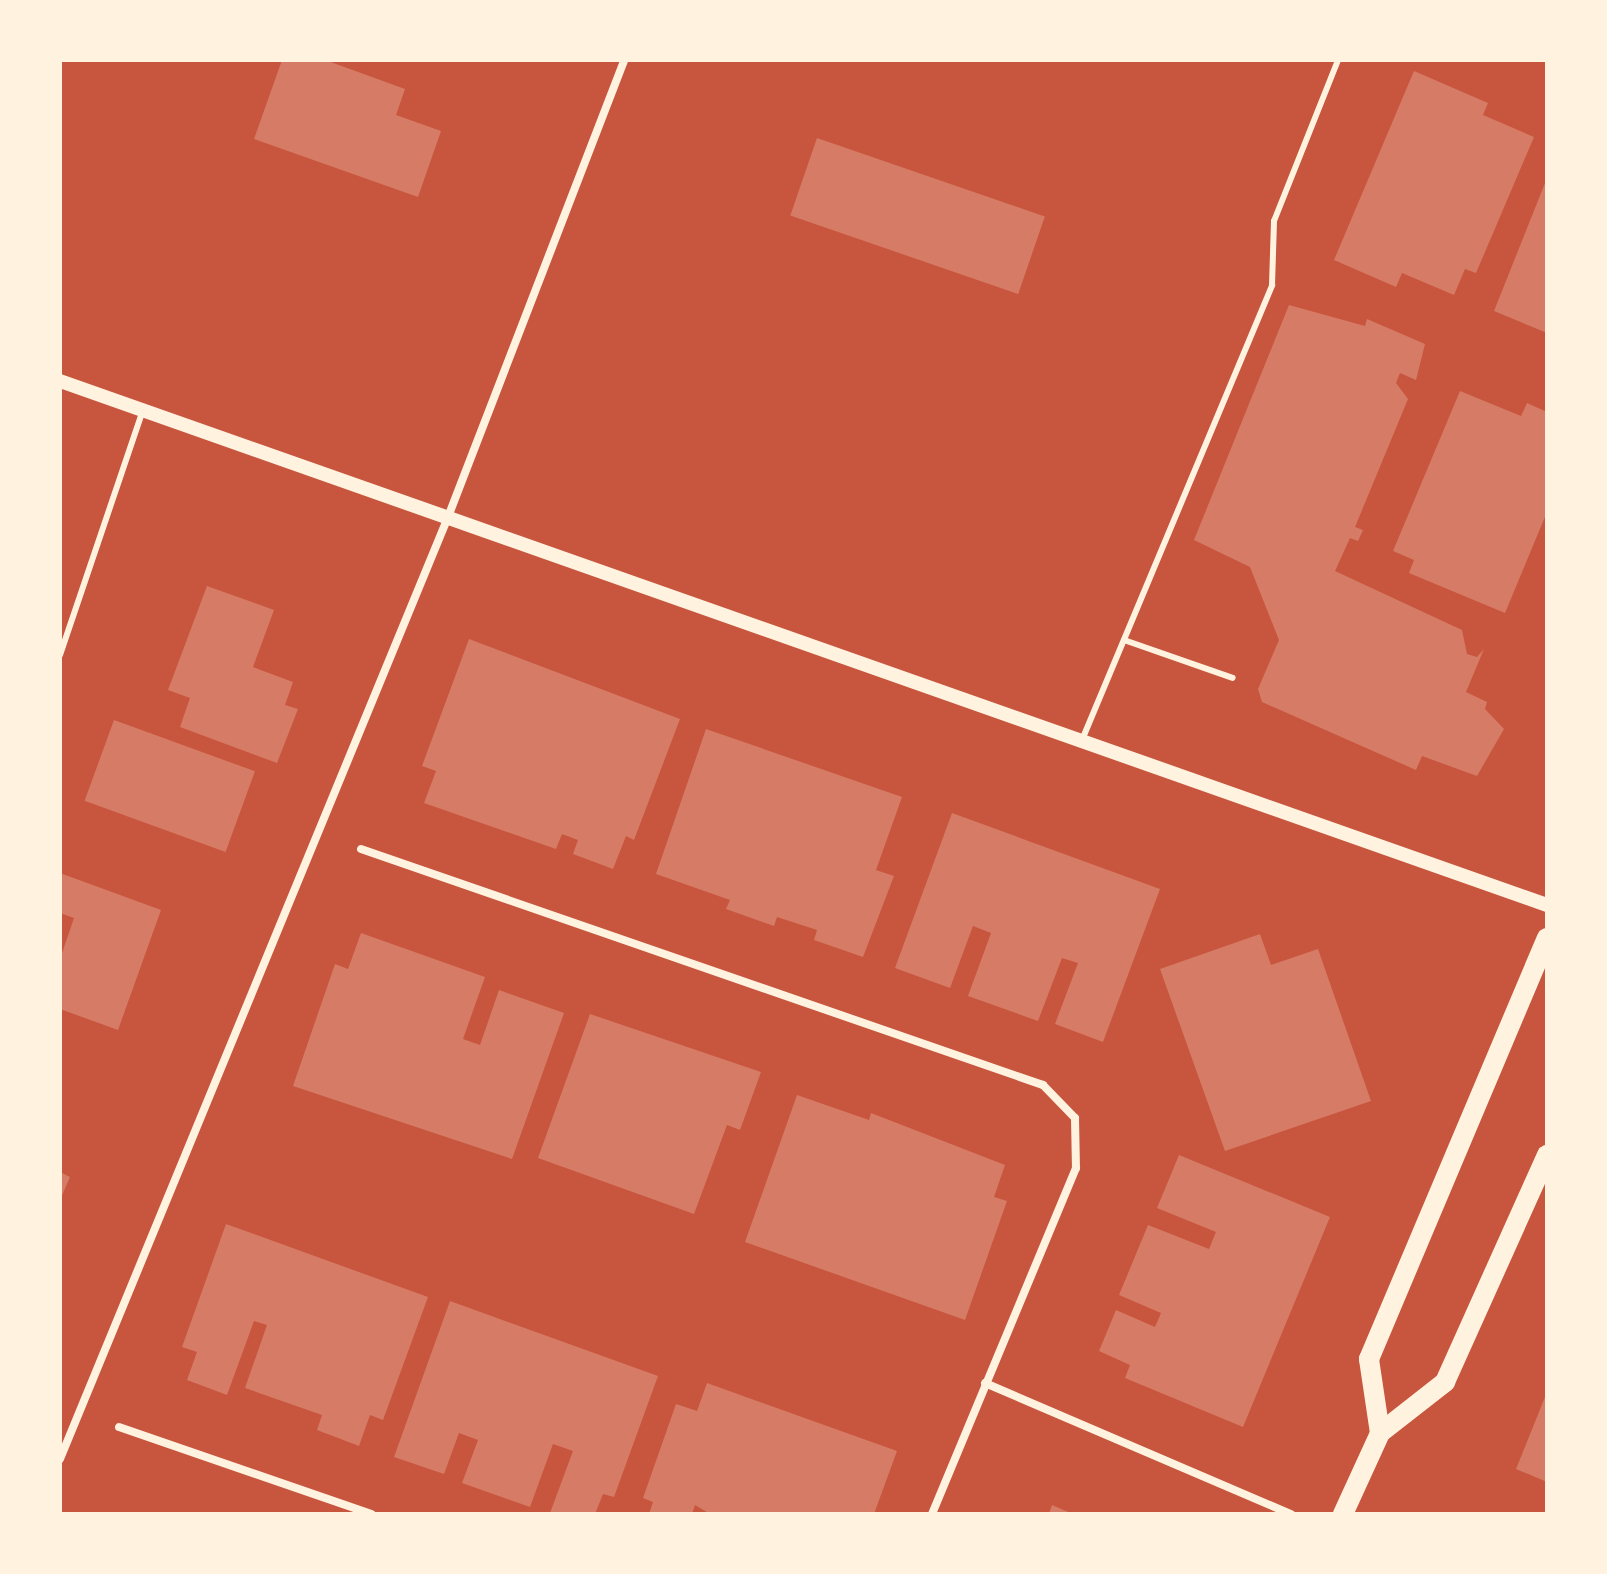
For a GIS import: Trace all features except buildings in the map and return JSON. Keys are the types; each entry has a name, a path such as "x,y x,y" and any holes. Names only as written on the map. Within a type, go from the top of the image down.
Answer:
{"main road":[{"path":"1380,1433 1369,1359 1547,938"},
{"path":"1343,1514 1380,1433 1445,1382 1547,1155"}],"street":[{"path":"60,1459 448,517 624,60"},
{"path":"60,381 1547,905"},
{"path":"361,849 1043,1085 1075,1118 1076,1168 932,1514"},
{"path":"985,1383 1291,1514"},
{"path":"119,1427 371,1514"}],"lane":[{"path":"1082,740 1272,285 1274,221 1338,60"},
{"path":"60,655 143,410"},
{"path":"1124,640 1233,678"}]}
